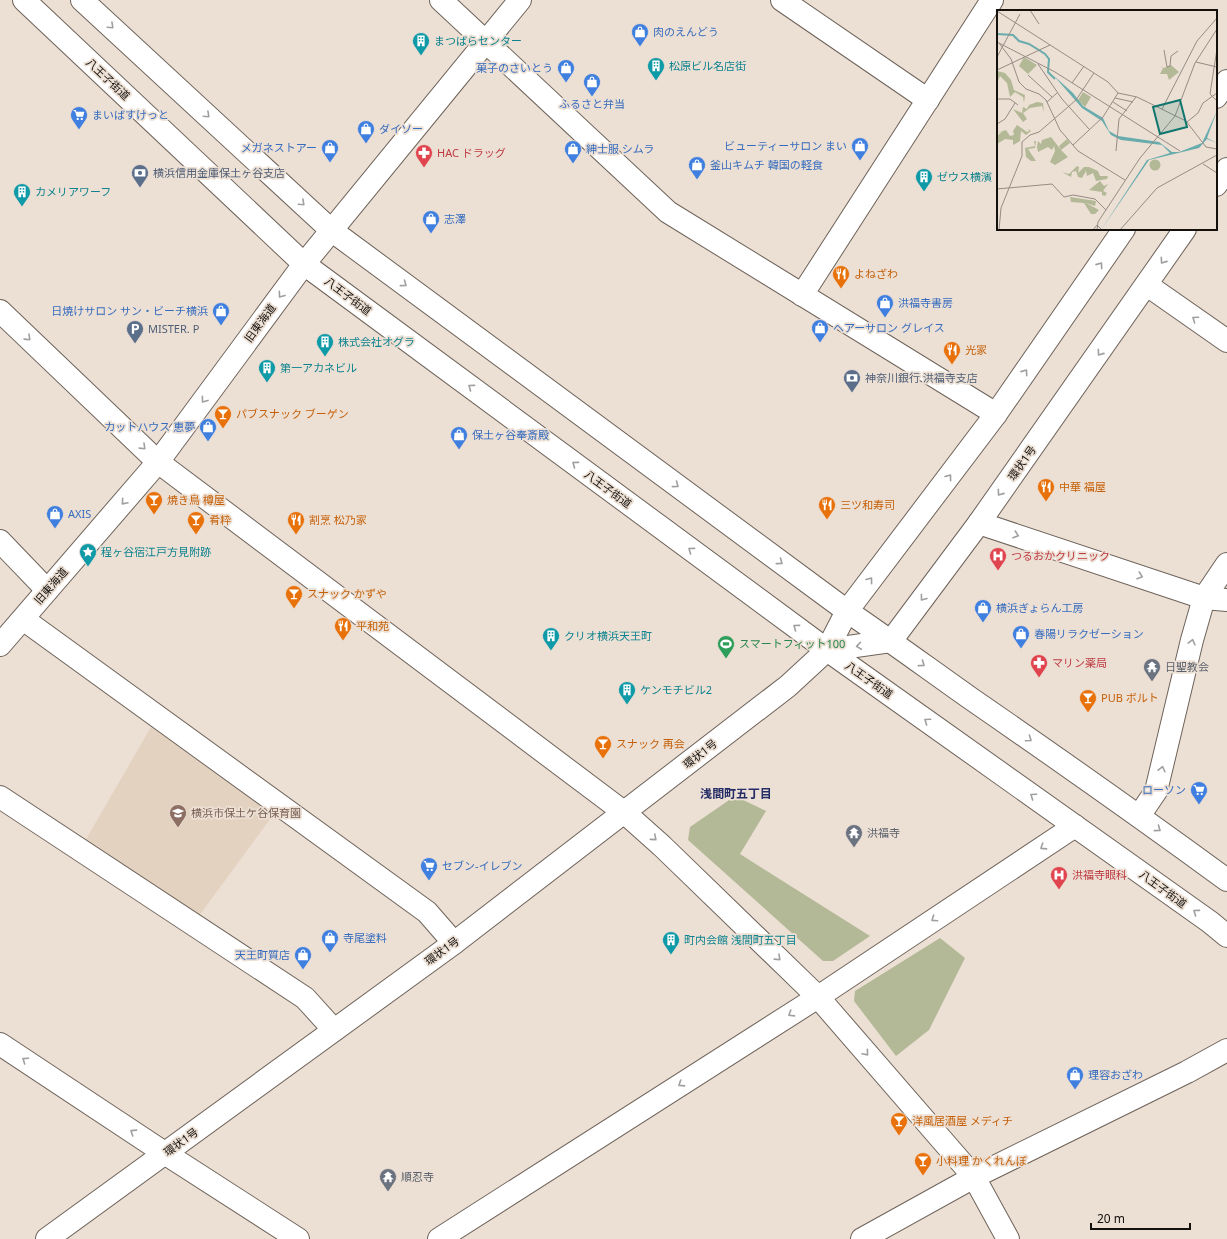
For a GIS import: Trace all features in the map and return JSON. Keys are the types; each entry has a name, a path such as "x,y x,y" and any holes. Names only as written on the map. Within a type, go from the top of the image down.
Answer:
{"main road":[{"name":"八王子街道","path":"24,0 304,264 827,650 1210,922 1227,936"},
{"path":"82,0 331,230 847,611 1139,816 1227,880"},
{"path":"441,0 668,212 996,414"},
{"name":"旧東海道","path":"0,645 158,462 304,264 520,0"},
{"path":"782,0 928,100"},
{"path":"802,295 992,0"},
{"path":"1217,96 1227,81"},
{"path":"1217,184 1227,169"},
{"name":"環状1号","path":"47,1239 166,1154 454,943 625,813 788,686 827,650 847,611 996,414 1123,230"},
{"name":"環状1号","path":"891,641 979,523 1184,230"},
{"path":"1147,285 1227,341"},
{"path":"0,311 158,462 625,813 662,846 818,997 974,1177 1008,1239"},
{"path":"979,523 1204,598 1227,600"},
{"path":"0,541 47,590"},
{"path":"1139,816 1156,791 1192,640 1204,598 1227,564"},
{"path":"23,619 427,912 454,943"},
{"path":"827,650 891,641"},
{"path":"0,796 306,998 334,1030"},
{"path":"439,1239 818,997 1075,826"},
{"path":"0,1044 298,1239"},
{"path":"862,1239 974,1177 1187,1072 1227,1050"}],"shaded area":[{"name":"横浜市保土ケ谷保育園","path":"151,727 273,815 196,920 85,841"}],"green space":[{"path":"735,796 766,811 740,854 870,936 833,961 823,961 688,840 690,827"},
{"path":"940,938 965,958 929,1030 896,1056 854,1001 855,991"}],"place":[{"name":"肉のえんどう","path":"640,47"},
{"name":"まつばらセンター","path":"421,56"},
{"name":"松原ビル名店街","path":"656,81"},
{"name":"菓子のさいとう","path":"566,83"},
{"name":"ふるさと弁当","path":"592,97"},
{"name":"まいばすけっと","path":"79,130"},
{"name":"ダイソー","path":"366,144"},
{"name":"ビューティーサロン まい","path":"860,161"},
{"name":"メガネストアー","path":"330,163"},
{"name":"紳士服 シムラ","path":"573,164"},
{"name":"HAC ドラッグ","path":"424,168"},
{"name":"釜山キムチ 韓国の軽食","path":"697,180"},
{"name":"横浜信用金庫保土ヶ谷支店","path":"140,188"},
{"name":"ゼウス横濱","path":"924,192"},
{"name":"カメリアワーフ","path":"22,207"},
{"name":"志澤","path":"431,234"},
{"name":"よねざわ","path":"841,289"},
{"name":"洪福寺書房","path":"885,318"},
{"name":"日焼けサロン サン・ビーチ横浜","path":"221,326"},
{"name":"ヘアーサロン グレイス","path":"820,343"},
{"name":"MISTER. P","path":"135,344"},
{"name":"株式会社オグラ","path":"325,357"},
{"name":"光家","path":"952,365"},
{"name":"第一アカネビル","path":"267,383"},
{"name":"神奈川銀行 洪福寺支店","path":"852,393"},
{"name":"パブスナック ブーゲン","path":"223,429"},
{"name":"カットハウス 恵夢","path":"208,442"},
{"name":"保土ヶ谷奉斎殿","path":"459,450"},
{"name":"中華 福屋","path":"1046,502"},
{"name":"焼き鳥 樽屋","path":"154,515"},
{"name":"三ツ和寿司","path":"827,520"},
{"name":"AXIS","path":"55,529"},
{"name":"肴粋","path":"196,535"},
{"name":"割烹 松乃家","path":"296,535"},
{"name":"程ヶ谷宿江戸方見附跡","path":"88,567"},
{"name":"つるおかクリニック","path":"998,571"},
{"name":"スナック かずや","path":"294,609"},
{"name":"横浜ぎょらん工房","path":"983,623"},
{"name":"平和苑","path":"343,641"},
{"name":"春陽リラクゼーション","path":"1021,649"},
{"name":"クリオ横浜天王町","path":"551,651"},
{"name":"スマートフィット100","path":"726,659"},
{"name":"マリン薬局","path":"1039,678"},
{"name":"日聖教会","path":"1152,682"},
{"name":"ケンモチビル2","path":"627,705"},
{"name":"PUB ボルト","path":"1088,713"},
{"name":"スナック 再会","path":"603,759"},
{"name":"ローソン","path":"1199,805"},
{"name":"横浜市保土ケ谷保育園","path":"178,828"},
{"name":"洪福寺","path":"854,848"},
{"name":"セブン-イレブン","path":"429,881"},
{"name":"洪福寺眼科","path":"1059,890"},
{"name":"寺尾塗料","path":"330,953"},
{"name":"町内会館 浅間町五丁目","path":"671,955"},
{"name":"天王町質店","path":"303,970"},
{"name":"理容おざわ","path":"1075,1090"},
{"name":"洋風居酒屋 メディチ","path":"899,1136"},
{"name":"小料理 かくれんぼ","path":"923,1176"},
{"name":"順忍寺","path":"388,1192"}],"district":[{"name":"浅間町五丁目","path":"736,794"}]}
